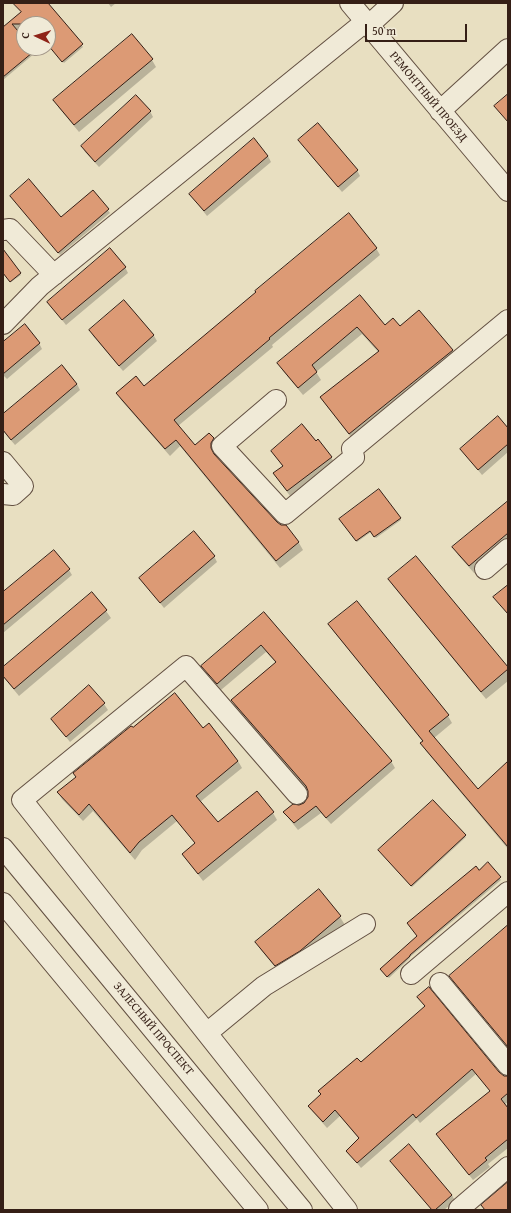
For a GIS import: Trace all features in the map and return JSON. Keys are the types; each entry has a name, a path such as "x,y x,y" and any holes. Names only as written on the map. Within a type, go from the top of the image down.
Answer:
{"street":[{"name":"РЕМОНТНЫЙ ПРОЕЗД","path":"350,3 366,24 508,191"},
{"path":"3,324 47,281 393,3"},
{"path":"440,111 508,50"},
{"path":"3,230 10,229 47,281"},
{"path":"276,400 222,446 285,514 354,457 352,449 508,320"},
{"path":"3,462 23,486 13,495 3,494"},
{"path":"485,569 508,549"},
{"path":"297,794 186,666 22,800 347,1210"},
{"name":"ЗАЛЕСНЫЙ ПРОСПЕКТ","path":"3,848 302,1210"},
{"path":"411,974 508,892"},
{"path":"3,903 258,1210"},
{"path":"207,1034 264,986 364,924"},
{"path":"440,983 508,1064"},
{"path":"460,1210 459,1209 508,1167"}],"building":[{"path":"13,3 48,3 83,44 62,62 56,55 56,16 16,16 21,12"},
{"path":"16,16 16,24 12,24 16,29 16,56 28,56 3,77 3,27"},
{"path":"132,34 153,59 74,125 53,100"},
{"path":"508,94 508,122 494,106"},
{"path":"136,95 151,111 95,162 81,146"},
{"path":"318,123 358,170 338,187 298,140"},
{"path":"254,138 268,156 204,211 189,194"},
{"path":"29,179 61,217 93,190 109,209 58,253 10,196"},
{"path":"349,213 377,248 174,420 195,445 209,433 214,438 211,443 211,448 214,454 277,522 281,525 286,525 299,542 276,561 176,440 165,449 116,393 136,376 144,386"},
{"path":"110,248 126,267 62,320 47,302"},
{"path":"3,249 21,273 10,282 3,273"},
{"path":"360,295 385,325 393,318 400,326 419,310 453,350 349,434 320,397 379,351 357,327 312,365 317,372 298,388 277,363"},
{"path":"124,300 154,335 119,366 89,330"},
{"path":"25,324 40,343 3,374 3,342"},
{"path":"62,365 77,384 11,440 3,430 3,414"},
{"path":"498,416 508,428 508,444 478,470 460,449"},
{"path":"302,424 316,441 318,439 332,457 287,491 273,473 283,466 271,451"},
{"path":"379,489 401,518 374,537 370,531 356,541 339,519"},
{"path":"508,501 508,533 469,566 452,547"},
{"path":"194,531 215,556 160,603 139,578"},
{"path":"54,550 70,569 3,625 3,592"},
{"path":"416,556 508,667 508,669 481,692 388,579"},
{"path":"508,585 508,614 493,597"},
{"path":"92,592 107,610 14,689 3,676 3,667"},
{"path":"357,601 449,715 429,731 478,789 508,761 508,847 420,743 423,741 328,624"},
{"path":"264,612 392,761 326,818 316,806 294,823 283,812 293,804 299,805 304,803 308,797 306,786 231,700 276,662 261,645 217,684 201,666"},
{"path":"89,685 105,703 66,737 51,719"},
{"path":"175,693 203,728 209,723 238,761 196,796 218,822 257,791 274,812 198,874 182,854 195,843 172,815 139,842 130,853 89,804 79,815 57,792 76,777 73,773"},
{"path":"433,800 466,835 411,886 378,850"},
{"path":"488,862 501,877 410,955 387,977 380,969 417,936 407,923 476,866 479,870"},
{"path":"319,889 341,916 300,951 275,966 255,942"},
{"path":"508,925 508,1047 449,976"},
{"path":"429,987 499,1072 504,1076 508,1076 508,1093 501,1099 508,1108 508,1139 485,1158 487,1160 469,1175 436,1134 490,1091 472,1069 416,1118 413,1114 357,1163 346,1151 359,1138 335,1110 323,1122 308,1106 321,1094 318,1091 357,1058 361,1062 425,1006 417,997"},
{"path":"409,1144 452,1195 435,1210 432,1210 390,1161"},
{"path":"508,1182 508,1210 485,1210 481,1205"}]}
